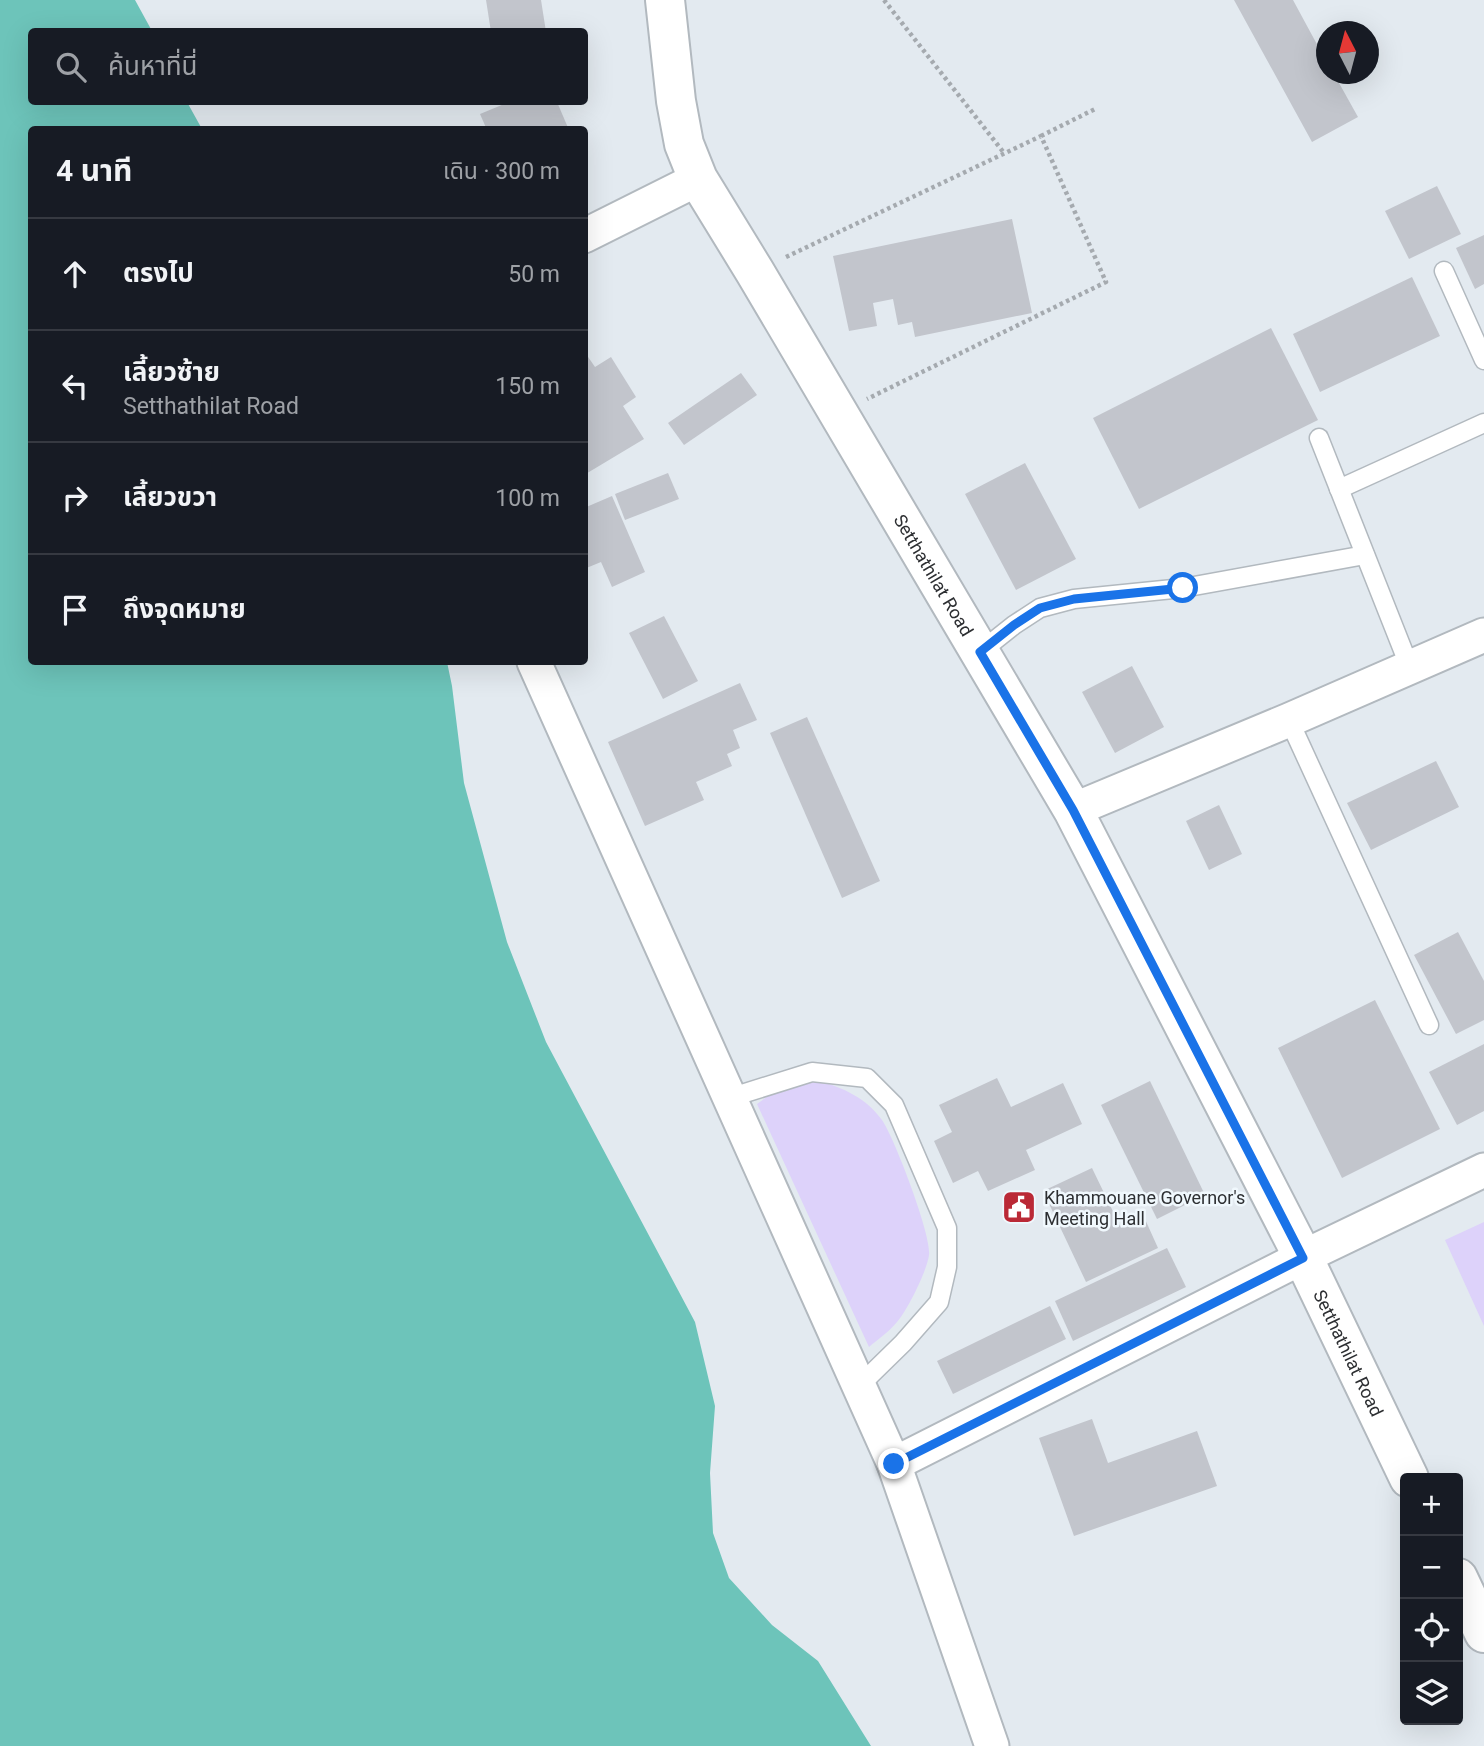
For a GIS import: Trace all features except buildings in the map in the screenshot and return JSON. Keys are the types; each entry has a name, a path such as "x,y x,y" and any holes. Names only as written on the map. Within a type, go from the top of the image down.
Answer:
{"street":[{"name":"Setthathilat Road","path":"665,0 676,102 684,144 698,179 1073,810 1303,1258 1407,1473"},
{"path":"588,234 698,179"},
{"path":"1073,810 1484,635"},
{"path":"535,665 894,1464 992,1746"},
{"path":"894,1464 1484,1170"},
{"path":"1463,1589 1484,1633"}],"lane":[{"path":"1444,271 1484,360"},
{"path":"1339,489 1484,423"},
{"path":"1319,438 1410,668"},
{"path":"980,652 1040,608 1074,599 1183,588 1365,555"},
{"path":"1289,720 1429,1025"},
{"path":"729,1098 812,1072 867,1078 894,1105 947,1228 947,1267 939,1301 903,1343 859,1386"}],"path":[{"path":"884,0 1004,153"},
{"path":"755,272 1095,109"},
{"path":"838,413 1106,282 1041,136"}],"shaded area":[{"path":"0,0 135,0 150,28 28,28 28,105 189,105 200,126 28,126 28,665 448,665 464,783 507,942 546,1042 695,1322 715,1406 710,1473 713,1533 729,1578 772,1625 818,1661 871,1746 0,1746"},
{"path":"819,1081 854,1095 882,1120 895,1146 925,1228 929,1255 925,1271 901,1317 869,1347 757,1104 779,1088"},
{"path":"1484,1222 1484,1326 1445,1240"}],"place":[{"name":"Khammouane Governor's Meeting Hall","path":"1019,1207"}],"route":[{"path":"894,1464 1303,1258 1073,810 980,652 1040,608 1074,599 1183,588"}]}
